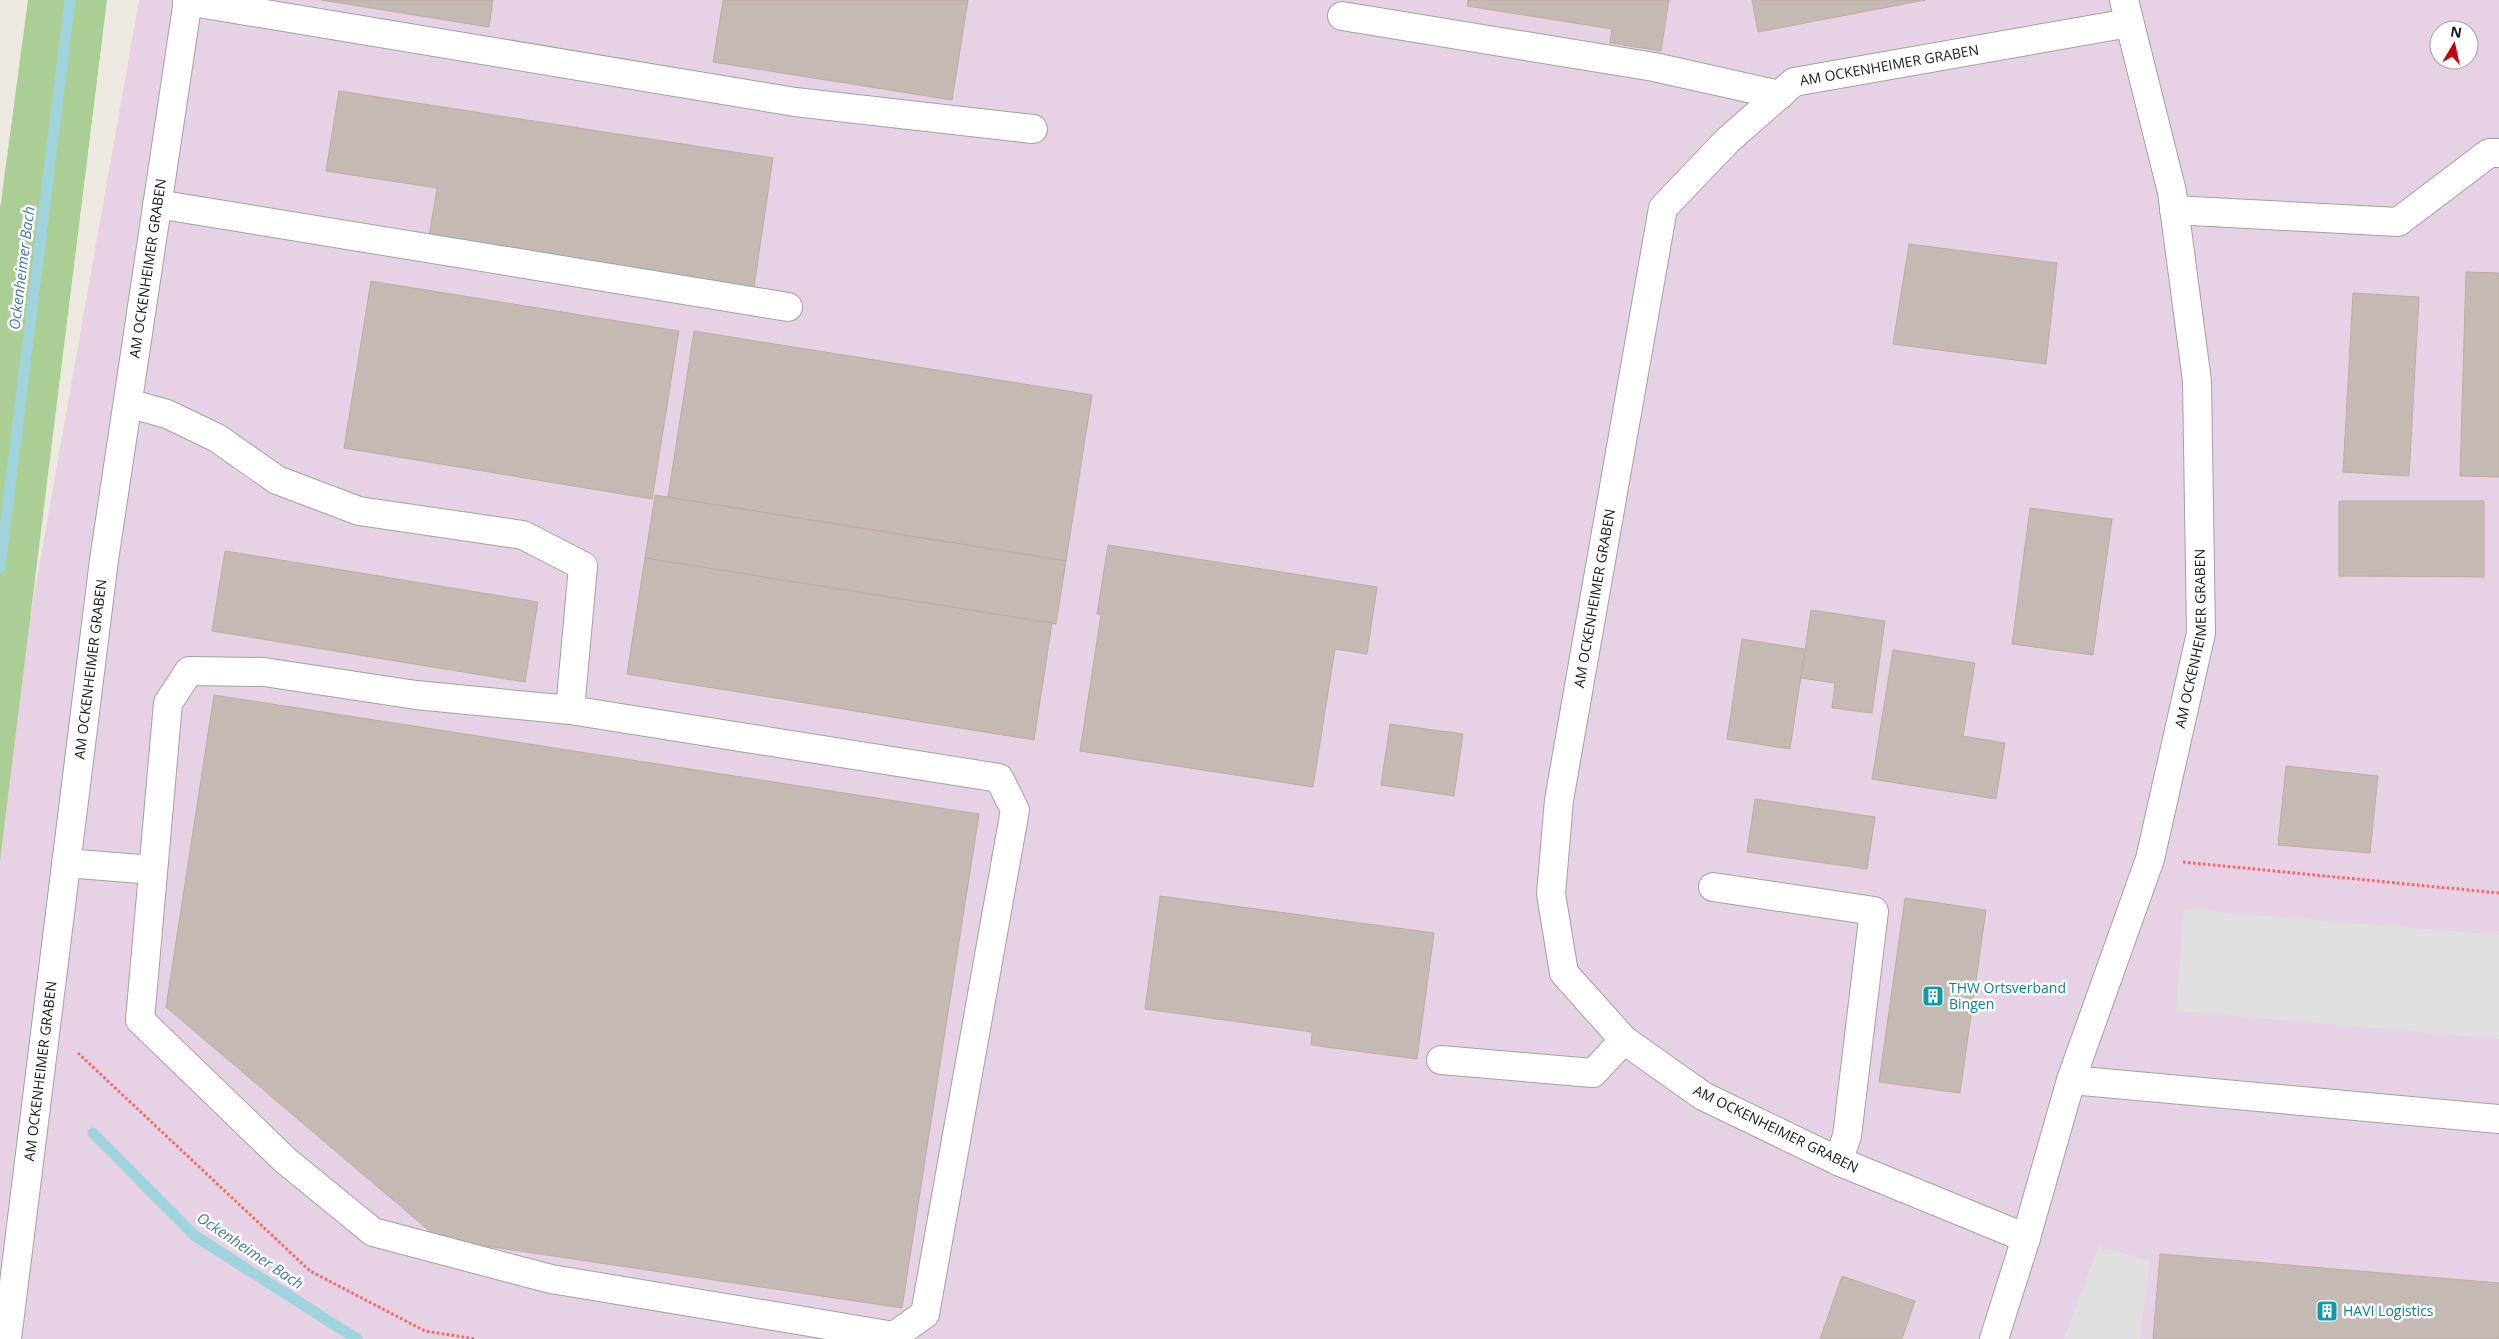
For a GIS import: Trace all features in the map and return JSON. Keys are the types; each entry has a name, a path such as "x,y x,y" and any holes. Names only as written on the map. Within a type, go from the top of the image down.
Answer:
{"street":[{"path":"187,1 286,8 795,102 1034,129"},
{"name":"AM OCKENHEIMER GRABEN","path":"7,1339 104,560 187,1"},
{"name":"AM OCKENHEIMER GRABEN","path":"1994,1339 2026,1238 2072,1080 2150,859 2201,633 2197,381 2172,192 2126,11 1794,82 1728,140 1663,208 1559,800 1551,894 1564,972 1624,1040 1703,1096 1838,1162 2026,1238"},
{"path":"1342,16 1654,67 1780,95"},
{"path":"2174,210 2398,222 2489,153 2499,153"},
{"path":"157,204 788,307"},
{"path":"128,403 167,414 217,438 277,480 358,511 522,535 583,566 570,710"},
{"path":"189,671 264,672 416,695 570,710 999,778 1015,810 942,1226 925,1314 894,1336 551,1279 373,1232 285,1160 140,1020 168,703 189,671"},
{"path":"66,863 154,870"},
{"path":"1712,888 1874,911 1847,1136 1838,1162"},
{"path":"1441,1060 1594,1073 1624,1040"},
{"path":"2072,1080 2499,1120"}],"path":[{"path":"2150,859 2499,893"},
{"path":"46,1023 310,1271 426,1331 476,1339"}],"shaded area":[{"path":"139,0 2499,0 2499,1339 0,1339 0,788"},
{"path":"2184,909 2499,935 2499,1039 2176,1011"},
{"path":"2099,1246 2150,1261 2140,1339 2064,1339"}],"green space":[{"path":"28,0 107,0 0,861 0,209"}],"building":[{"path":"321,0 493,0 489,27"},
{"path":"723,0 968,0 952,100 713,62"},
{"path":"1468,0 1669,0 1661,51 1610,43 1612,29 1467,6"},
{"path":"1752,0 1925,0 1758,32"},
{"path":"339,91 773,158 754,287 429,236 437,188 326,171"},
{"path":"1909,244 2057,263 2046,364 1893,344"},
{"path":"2466,272 2499,273 2499,477 2460,476"},
{"path":"371,281 679,331 652,499 344,448"},
{"path":"2353,293 2419,297 2409,476 2343,472"},
{"path":"694,331 1092,395 1066,561 668,497"},
{"path":"655,495 1066,561 1056,624 645,558"},
{"path":"2339,501 2484,501 2484,577 2339,576"},
{"path":"2030,508 2112,519 2093,655 2012,644"},
{"path":"1108,545 1377,587 1367,654 1335,649 1313,787 1080,751 1101,615 1097,614"},
{"path":"225,551 538,602 525,682 212,631"},
{"path":"645,558 1052,623 1034,740 627,674"},
{"path":"1811,610 1885,621 1872,713 1832,708 1835,683 1801,678"},
{"path":"1742,639 1805,649 1790,749 1727,739"},
{"path":"1893,650 1975,663 1963,736 2005,743 1996,799 1872,779"},
{"path":"214,695 979,814 902,1308 439,1239 166,1007"},
{"path":"1390,724 1463,734 1454,796 1381,785"},
{"path":"2286,766 2378,776 2370,853 2278,845"},
{"path":"1755,799 1875,817 1867,869 1747,852"},
{"path":"1160,896 1434,933 1417,1059 1311,1045 1312,1032 1145,1009"},
{"name":"THW Ortsverband Bingen","path":"1905,898 1986,910 1960,1093 1879,1082"},
{"name":"HAVI Logistics","path":"2160,1254 2499,1283 2499,1339 2153,1339"},
{"path":"1842,1276 1915,1301 1902,1339 1820,1339"}],"waterway":[{"name":"Ockenheimer Bach","path":"0,568 70,0"},
{"name":"Ockenheimer Bach","path":"93,1133 195,1236 357,1339"}],"place":[{"name":"THW Ortsverband Bingen","path":"1933,996"},
{"name":"HAVI Logistics","path":"2327,1311"}]}
